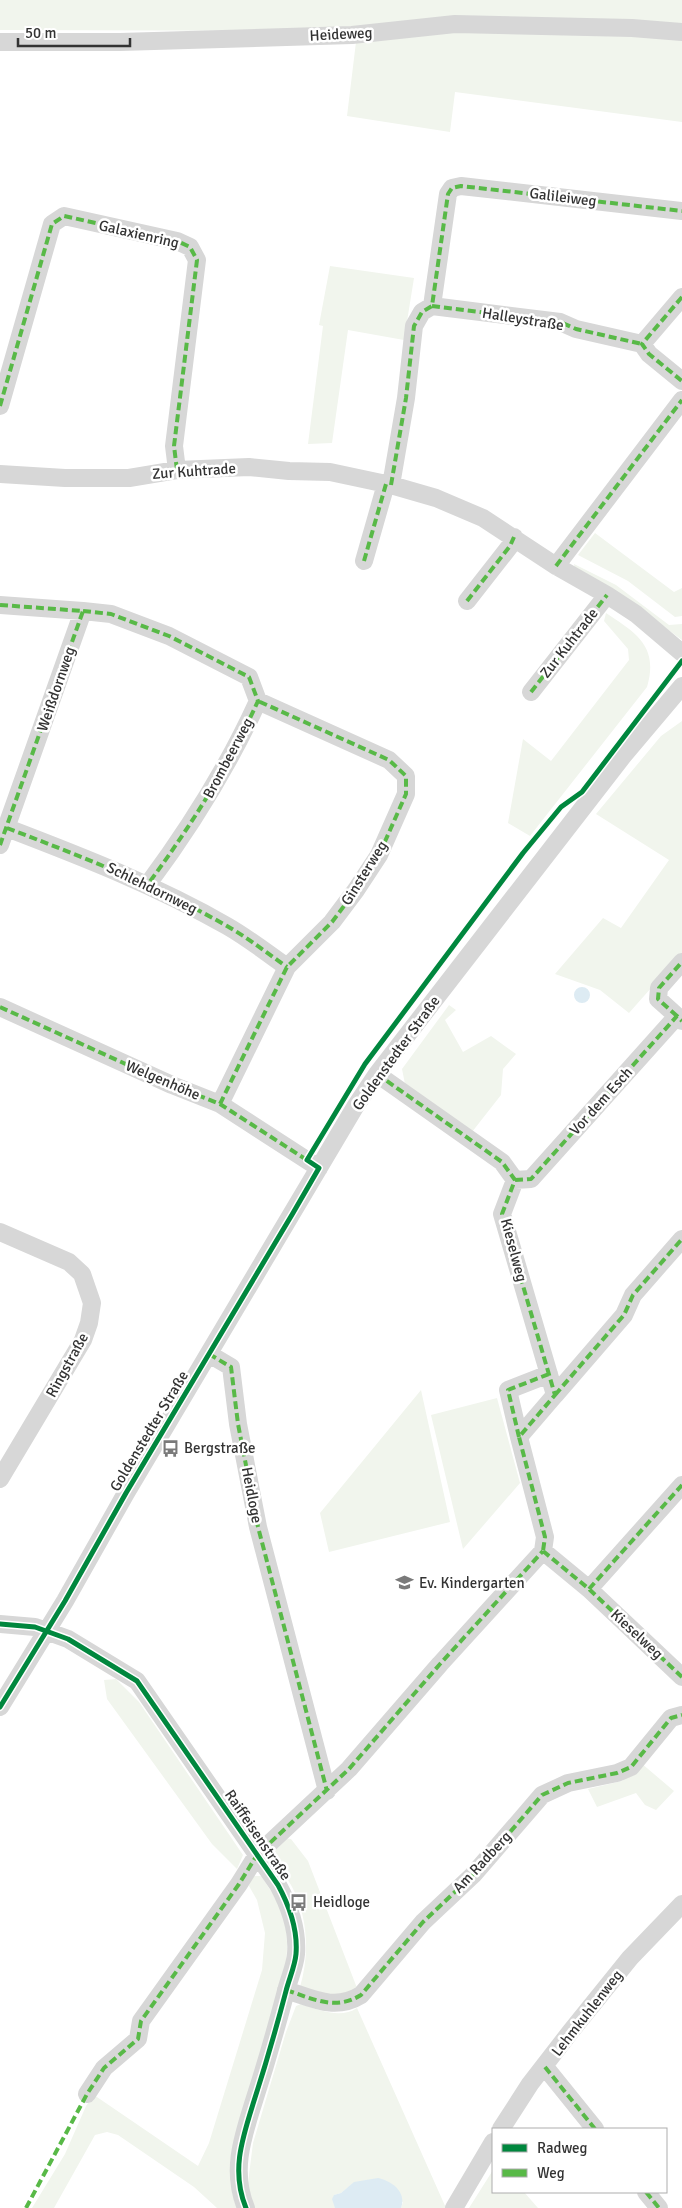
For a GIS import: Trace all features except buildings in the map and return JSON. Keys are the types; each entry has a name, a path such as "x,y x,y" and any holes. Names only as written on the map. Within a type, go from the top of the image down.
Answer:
{"street":[{"name":"Heideweg","path":"0,42 120,42 352,35 455,24 632,28 682,32"},
{"name":"Galileiweg","path":"432,306 448,194 452,188 461,186 682,211"},
{"name":"Galaxienring","path":"0,406 52,224 64,216 177,241 190,247 197,260 174,446 177,470"},
{"path":"682,297 642,344 649,354 682,381"},
{"name":"Halleystraße","path":"432,306 560,322 576,329 642,344"},
{"path":"364,561 389,484 406,398 414,326 422,312 432,306"},
{"path":"556,566 682,400"},
{"name":"Zur Kuhtrade","path":"0,474 66,478 128,478 177,470 249,468 289,472 330,472 389,484 436,498 473,513 514,537 556,566 607,594 636,614 682,653"},
{"path":"466,601 510,546 514,537"},
{"name":"Zur Kuhtrade","path":"531,692 607,594"},
{"path":"0,605 83,611"},
{"name":"Brombeerweg","path":"83,611 111,614 144,626 169,636 249,676 258,701 238,746 212,791 177,845 148,884"},
{"name":"Weißdornweg","path":"0,845 83,611"},
{"name":"Goldenstedter Straße","path":"0,1707 47,1631 319,1168 377,1074 623,756 682,686"},
{"name":"Ginsterweg","path":"220,1104 287,967 332,922 356,890 379,855 406,794 406,776 389,760 258,701"},
{"name":"Schlehdornweg","path":"7,828 108,866 148,884 228,927 287,967"},
{"path":"679,1018 658,999 658,988 682,962"},
{"name":"Welgenhöhe","path":"0,1007 172,1085 220,1104 319,1168"},
{"name":"Vor dem Esch","path":"515,1180 531,1179 679,1018"},
{"path":"377,1074 502,1162 515,1180"},
{"name":"Kieselweg","path":"515,1180 502,1214 555,1395"},
{"name":"Ringstraße","path":"0,1232 69,1262 82,1274 92,1303 90,1323 83,1340 2,1469"},
{"path":"519,1438 624,1315 633,1295 682,1239"},
{"name":"Heidloge","path":"210,1354 231,1367 238,1424 258,1527 327,1791"},
{"path":"87,2094 104,2068 138,2039 141,2021 239,1884 256,1855 327,1791 543,1551 545,1537 508,1390 550,1374"},
{"path":"589,1589 682,1485"},
{"name":"Kieselweg","path":"543,1551 589,1589 682,1677"},
{"path":"0,1624 21,1625 47,1631"},
{"name":"Raiffeisenstraße","path":"47,1631 68,1639 137,1681 278,1885 289,1906 294,1927 296,1955 241,2140 237,2171 246,2208"},
{"name":"Am Radberg","path":"286,1990 331,2004 349,2002 362,1995 423,1922 472,1874 542,1795 568,1783 617,1773 632,1767 672,1718 682,1715"},
{"name":"Lehmkuhlenweg","path":"501,2128 530,2084 630,1958 682,1904"},
{"path":"545,2067 594,2128"},
{"path":"454,2208 492,2144"},
{"path":"647,2193 659,2208"}],"shaded area":[{"path":"0,0 682,0 682,29 357,31 0,30"},
{"path":"454,30 682,36 682,122 455,92 450,132 347,116 356,42"},
{"path":"330,266 414,278 404,340 348,330 332,443 308,444 323,326 319,325"},
{"path":"595,533 674,592 682,588 682,616 675,617 628,581 578,555"},
{"path":"574,564 616,585 669,625 682,624 682,640 613,589 575,570"},
{"path":"606,613 635,634 647,651 650,661 650,673 647,687 530,836 508,823 523,739 551,761 629,660 628,649 604,621"},
{"path":"682,721 682,953 629,1013 600,990 555,974 603,918 621,928 669,860 596,814 661,736"},
{"path":"582,987 588,989 590,995 588,1001 582,1003 576,1001 574,995 576,989"},
{"path":"449,1005 456,1010 445,1020 463,1052 491,1036 516,1054 503,1069 501,1095 472,1132 405,1084 402,1069"},
{"path":"421,1390 450,1522 329,1552 320,1513"},
{"path":"497,1398 520,1483 463,1549 431,1415"},
{"path":"116,1679 139,1702 243,1855 237,1869 212,1844 107,1699 104,1680"},
{"path":"641,1763 674,1791 656,1810 645,1805 636,1793 597,1807 588,1789 622,1781"},
{"path":"282,1838 291,1839 308,1861 357,1988 341,1999 300,1987 306,1948 304,1922 297,1897 291,1885 271,1856"},
{"path":"251,1876 261,1876 280,1907 286,1926 287,1949 286,1963 233,2144 230,2176 237,2208 217,2208 194,2187 118,2135 107,2132 95,2135 54,2208 32,2208 65,2154 86,2106 94,2095 198,2166 209,2143 262,1970 265,1933 257,1900 249,1886"},
{"path":"301,2004 322,2011 337,2013 344,2013 357,2008 446,2208 401,2208 403,2202 355,2182 341,2193 334,2195 335,2208 253,2208 248,2183 253,2143 286,2032 296,2006"},
{"path":"492,2172 492,2193 525,2193 538,2208 469,2208"},
{"path":"378,2178 397,2188 402,2197 401,2208 335,2208 332,2199 334,2195 341,2193 354,2182"}],"marked path":[{"path":"391,485 406,398 414,326 422,312 432,306 448,194 452,188 461,186 682,211"},
{"path":"0,406 52,224 64,216 177,241 190,247 197,260 174,446 177,470"},
{"path":"682,297 642,344 649,354 682,381"},
{"path":"432,306 560,322 576,329 642,344"},
{"path":"556,566 682,400"},
{"path":"364,561 386,484"},
{"path":"467,601 510,546 514,537"},
{"path":"531,692 607,595"},
{"path":"0,605 83,611 0,845"},
{"path":"83,611 111,614 169,636 249,677 258,701 208,796 148,884"},
{"path":"220,1104 287,967 332,922 356,890 379,855 406,794 406,776 389,760 258,701"},
{"path":"7,828 92,861 201,911 235,931 287,967"},
{"path":"677,1016 658,999 659,988 682,962"},
{"path":"0,1007 172,1085 220,1104 310,1162"},
{"path":"515,1180 531,1179 677,1016 682,1021"},
{"path":"377,1074 502,1162 515,1180 502,1214 555,1395 519,1437 545,1537 543,1551"},
{"path":"555,1395 624,1315 633,1295 682,1239"},
{"path":"209,1354 231,1367 238,1424 258,1527 327,1791"},
{"path":"519,1437 508,1390 549,1374"},
{"path":"589,1589 682,1485"},
{"path":"543,1551 589,1589 682,1677"},
{"path":"26,2208 87,2094 104,2068 138,2039 141,2021 239,1884 257,1855 349,1769 440,1664 543,1551"},
{"path":"286,1990 315,2000 333,2003 351,2000 361,1995 423,1922 473,1875 542,1795 568,1783 617,1773 631,1767 671,1718 682,1715"},
{"path":"545,2067 594,2128"},
{"path":"647,2193 659,2208"}],"cycle path":[{"path":"0,1707 65,1601 126,1493 319,1168 307,1160 365,1064 523,853 561,807 582,792 682,661"},
{"path":"0,1624 35,1627 68,1639 137,1681 278,1885 286,1902 296,1936 295,1959 242,2143 239,2181 246,2208"}],"place":[{"name":"Bergstraße","path":"170,1448"},
{"name":"Ev. Kindergarten","path":"405,1583"},
{"name":"Heidloge","path":"299,1902"}]}
